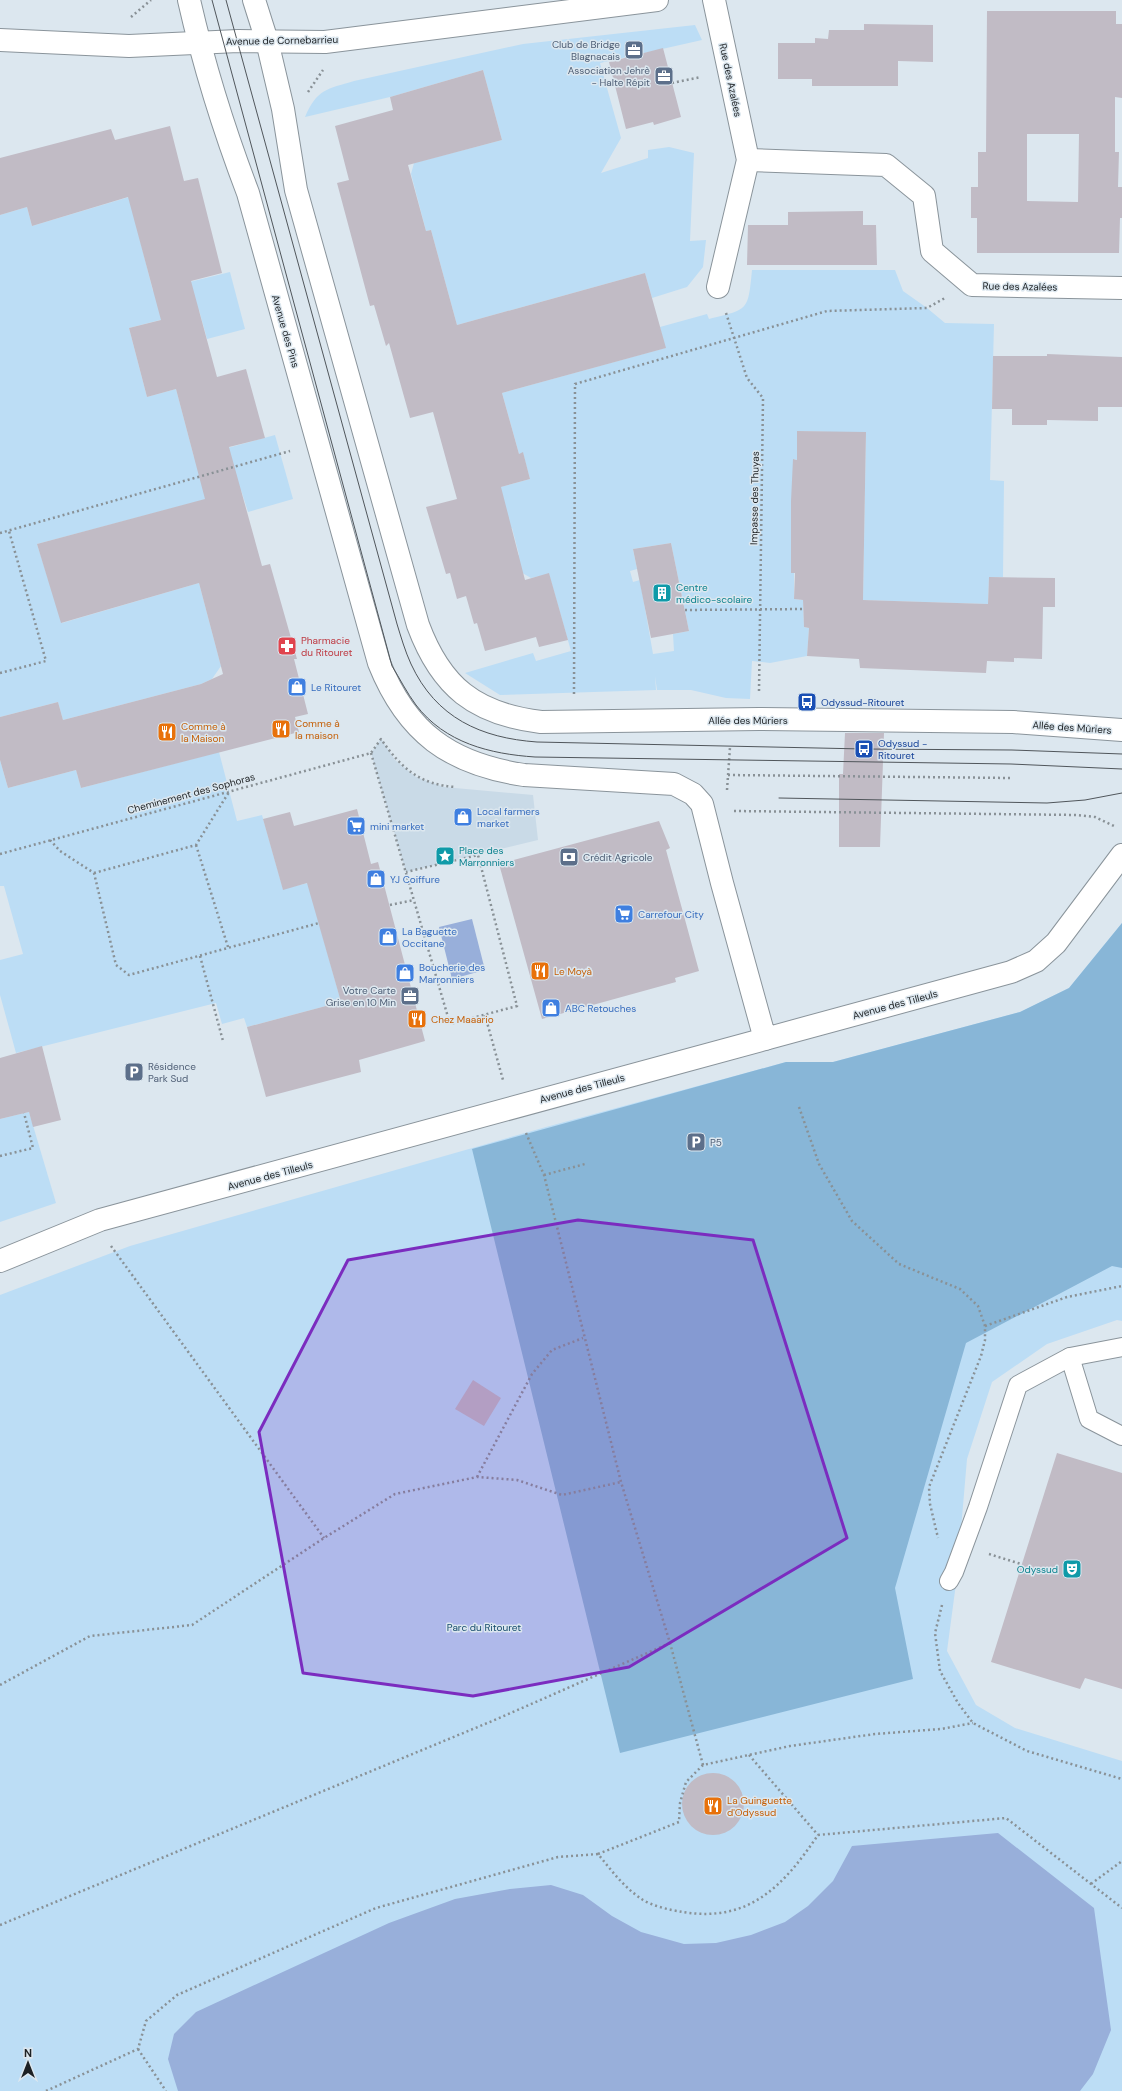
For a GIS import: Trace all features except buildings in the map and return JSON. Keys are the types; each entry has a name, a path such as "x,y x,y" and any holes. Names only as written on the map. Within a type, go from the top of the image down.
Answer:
{"street":[{"name":"Avenue des Pins","path":"189,0 198,42 223,126 248,193 379,663 391,690 411,719 437,743 472,763 501,772 524,775 674,784 686,789 702,804"},
{"path":"254,0 267,41"},
{"name":"Avenue de Cornebarrieu","path":"0,40 129,46 198,42 325,42 657,0"},
{"name":"Rue des Azalées","path":"714,0 748,160 718,287"},
{"name":"Allée des Mûriers","path":"267,41 283,109 296,190 418,625 439,668 452,684 469,699 509,717 541,722 759,719 1013,722 1122,730"},
{"name":"Rue des Azalées","path":"748,160 886,165 924,196 932,251 972,285 1122,288"},
{"path":"702,804 765,1039"},
{"name":"Avenue des Tilleuls","path":"0,1261 100,1220 256,1179 1011,972 1036,961 1056,943 1122,855"}],"lane":[{"path":"949,1581 954,1572 978,1507 1018,1385 1070,1357 1122,1347"},
{"path":"1070,1357 1089,1419 1122,1436"}],"path":[{"path":"672,83 683,80"},
{"path":"574,722 575,384 827,311 927,308 972,285"},
{"name":"Impasse des Thuyas","path":"718,287 747,378 763,398 759,719"},
{"path":"0,533 294,450"},
{"path":"0,673 46,661 9,531"},
{"path":"685,610 804,609"},
{"path":"726,811 731,720"},
{"path":"381,739 371,753 450,1024 517,1006 478,855 406,872"},
{"name":"Cheminement des Sophoras","path":"0,854 371,753"},
{"path":"728,775 1011,778"},
{"path":"94,874 196,845 229,791"},
{"path":"702,804 726,811 1077,815 1095,817 1110,823 1122,831"},
{"path":"50,840 60,851 94,874 116,965 129,975 319,923"},
{"path":"196,845 228,947"},
{"path":"390,905 414,900"},
{"path":"200,956 223,1041"},
{"path":"485,1015 504,1084"},
{"path":"799,1107 819,1164 852,1221 899,1264 960,1289 978,1306 985,1326 985,1340 981,1356 929,1487 930,1504 949,1581 935,1634 940,1671 958,1703 973,1723 1028,1751 1122,1779"},
{"path":"0,1156 33,1148 24,1113"},
{"path":"522,1131 527,1133 544,1175 583,1338 621,1482 670,1643 703,1765"},
{"path":"544,1175 585,1164"},
{"path":"115,1251 324,1538"},
{"path":"985,1326 1067,1297 1122,1286"},
{"path":"477,1477 532,1374 552,1350 583,1338"},
{"path":"0,1685 90,1636 192,1625 324,1538 395,1494 477,1477 517,1480 562,1495 621,1482"},
{"path":"994,1556 1021,1564"},
{"path":"0,1925 490,1722 670,1643"},
{"path":"166,2091 138,2049 146,2020 177,1995 376,1908 558,1857 598,1854 679,1822 680,1803 686,1782 703,1765 790,1746 875,1734 941,1729 973,1723"},
{"path":"749,1755 818,1835"},
{"path":"818,1835 1006,1818 1122,1908"},
{"path":"598,1854 618,1879 641,1899 671,1910 700,1915 733,1912 758,1900 779,1884 800,1862 818,1835"},
{"path":"1091,1884 1122,1861"},
{"path":"46,2091 138,2049"}],"highlighted area":[{"path":"578,1220 753,1240 847,1538 629,1667 473,1696 303,1673 259,1432 348,1260"}],"shaded area":[{"name":"Local farmers market","path":"381,739 395,760 416,777 444,787 533,795 538,840 406,872 371,753"},
{"path":"472,919 485,970 452,979 439,927"},
{"path":"1122,923 1122,1268 1112,1266 966,1343 895,1588 913,1679 620,1753 472,1149 786,1062 833,1062 1020,1012 1069,988"},
{"path":"998,1833 1094,1908 1111,2030 1093,2074 1080,2091 178,2091 168,2059 174,2034 196,2012 389,1923 455,1899 510,1889 551,1885 583,1895 612,1916 641,1932 684,1944 716,1943 751,1935 785,1922 808,1906 833,1881 852,1846"}],"green space":[{"path":"695,25 702,40 600,63 621,138 601,173 648,158 648,150 669,147 694,153 690,241 706,240 703,267 687,287 652,298 645,273 457,325 431,230 426,231 411,174 414,163 502,140 483,70 390,97 305,117 309,108 319,95 337,86 354,81 523,44"},
{"path":"129,197 153,291 230,272 245,329 207,339 199,310 129,328 147,397 176,389 194,457 275,435 293,499 248,512 241,490 37,544 62,623 199,583 221,666 212,679 201,684 63,720 58,702 0,717 0,215 27,207 32,226"},
{"path":"752,270 895,270 903,291 945,323 994,324 990,480 1004,481 1003,577 989,577 988,604 863,600 866,433 797,431 797,460 794,459 794,599 803,600 804,627 809,628 807,656 770,663 752,661 750,699 726,698 691,690 657,690 655,676 656,690 500,695 465,673 533,653 536,661 571,651 549,574 531,578 519,571 515,557 519,555 512,528 508,529 497,488 530,479 523,453 519,454 502,393 665,348 660,327 707,314 709,319 732,313 744,306 749,294","holes":["671,543 689,631 673,634 674,651 653,654 640,580 633,582 630,571 637,569 633,549"]},
{"path":"219,752 237,821 262,815 283,889 308,883 341,1002 247,1027 244,1018 222,1024 216,1003 16,1053 0,995 0,960 23,954 4,886 0,886 0,760 8,788 76,770 81,788"},
{"name":"Parc du Ritouret","path":"1122,923 1122,1321 1117,1320 1047,1344 992,1382 967,1459 957,1576 947,1651 976,1705 1015,1728 1122,1761 1122,2091 0,2091 0,1295 130,1246 546,1127 786,1062 833,1062 1020,1012 1069,988"},
{"path":"29,1112 56,1203 0,1222 0,1119"}],"tram line":[{"path":"212,0 392,666 416,705 440,729 470,744 485,749 502,753 535,757 1011,764 1122,769"},
{"path":"226,0 400,634 411,664 421,683 433,698 447,711 462,722 479,730 497,736 537,742 864,749 1012,750 1122,754"},
{"path":"779,798 1047,803 1085,800 1122,793"}],"place":[{"name":"Club de Bridge Blagnacais","path":"634,50"},
{"name":"Association Jehrè - Halte Répit","path":"664,76"},
{"name":"Centre médico-scolaire","path":"662,593"},
{"name":"Pharmacie du Ritouret","path":"287,646"},
{"name":"Le Ritouret","path":"297,687"},
{"name":"Odyssud-Ritouret","path":"807,702"},
{"name":"Comme à la maison","path":"281,729"},
{"name":"Comme à la Maison","path":"167,732"},
{"name":"Odyssud - Ritouret","path":"864,749"},
{"name":"Local farmers market","path":"463,817"},
{"name":"mini market","path":"356,826"},
{"name":"Place des Marronniers","path":"445,856"},
{"name":"Crédit Agricole","path":"569,857"},
{"name":"YJ Coiffure","path":"376,879"},
{"name":"Carrefour City","path":"624,914"},
{"name":"La Baguette Occitane","path":"388,937"},
{"name":"Le Moyà","path":"540,971"},
{"name":"Boucherie des Marronniers","path":"405,973"},
{"name":"Votre Carte Grise en 10 Min","path":"410,996"},
{"name":"ABC Retouches","path":"551,1008"},
{"name":"Chez Maaario","path":"417,1019"},
{"name":"Résidence Park Sud","path":"134,1072"},
{"name":"P5","path":"696,1142"},
{"name":"Odyssud","path":"1072,1569"},
{"name":"La Guinguette d'Odyssud","path":"713,1806"}]}
